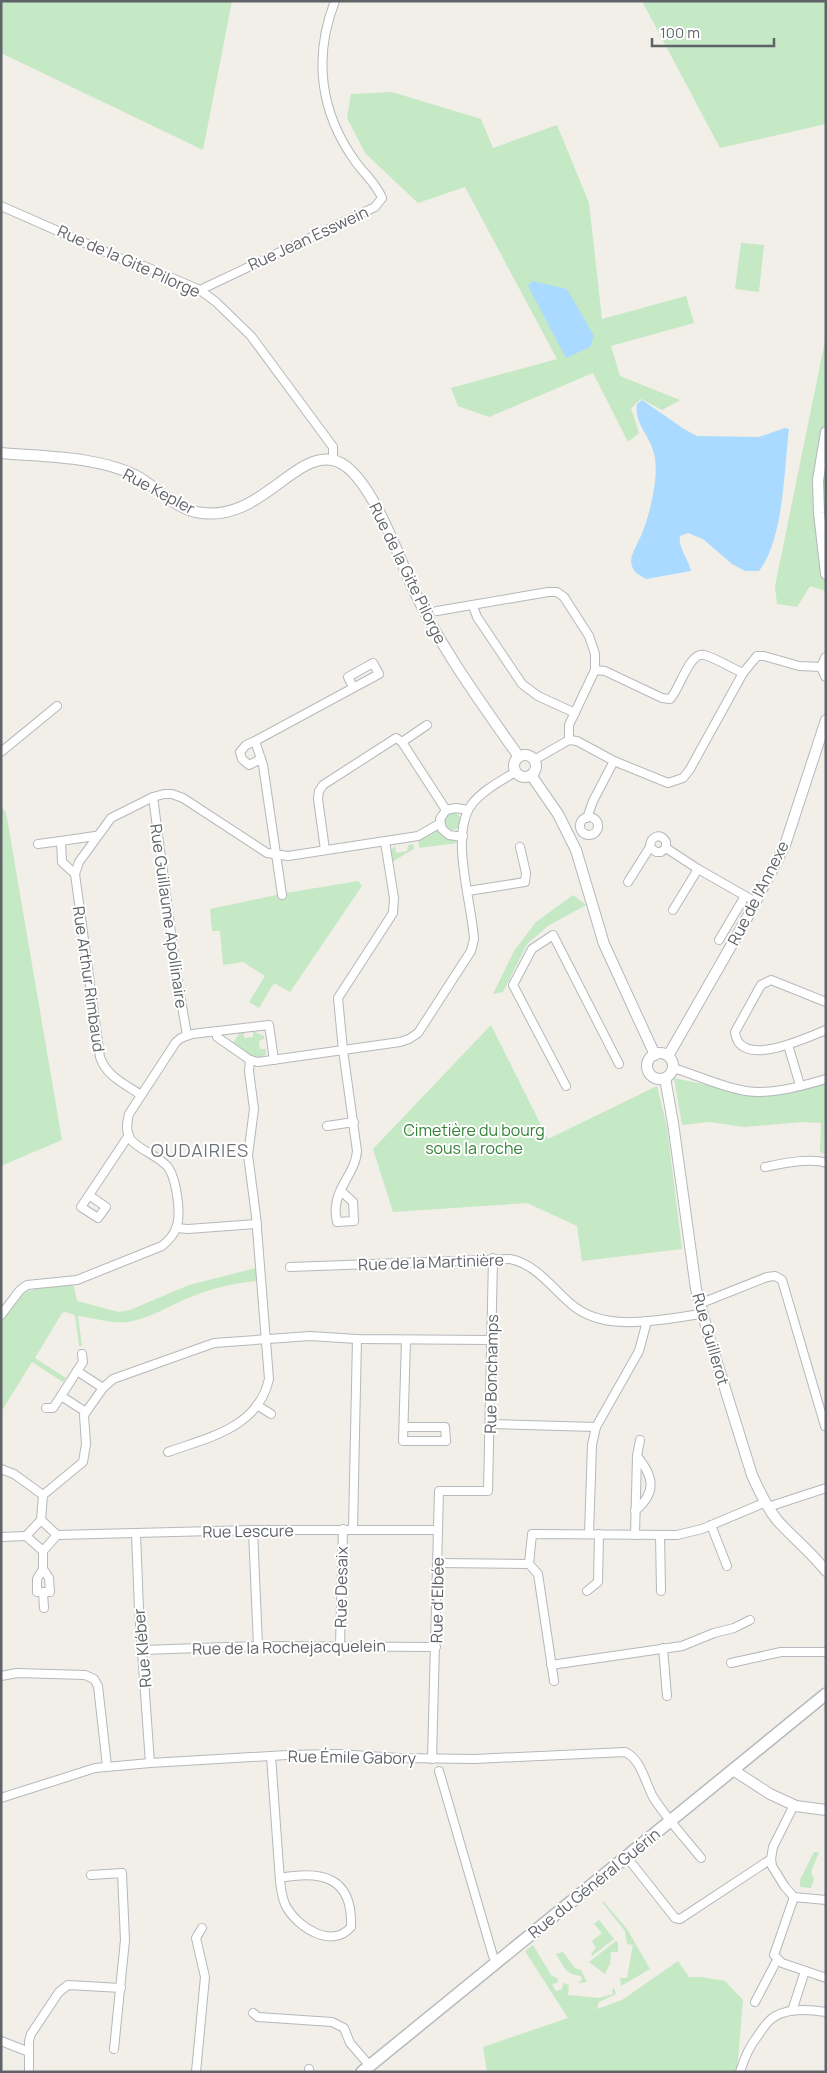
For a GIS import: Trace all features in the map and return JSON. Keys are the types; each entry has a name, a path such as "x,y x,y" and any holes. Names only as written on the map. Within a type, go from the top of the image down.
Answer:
{"main road":[{"name":"Rue du Général Guérin","path":"366,2069 826,1694"}],"street":[{"name":"Rue Jean Esswein","path":"200,290 375,207 382,198 378,189 355,162 341,138 326,96 321,65 326,24 336,1"},
{"name":"Rue de la Gite Pilorge","path":"1,206 126,261 144,266 200,290 216,302 251,336 333,447 333,460 349,469 378,508 412,586 440,640 519,756"},
{"path":"826,432 818,480 819,512 826,574"},
{"name":"Rue Kepler","path":"1,453 87,462 112,467 154,486 180,505 195,512 216,513 235,510 249,505 312,462 333,460"},
{"path":"437,611 557,592 564,597 589,636 594,654 595,670 569,725 569,740"},
{"path":"473,606 477,617 522,684 538,696 575,713"},
{"path":"595,670 605,671 662,698 670,699 692,659 697,655 704,655 743,674"},
{"path":"534,760 569,740 577,741 614,761 659,780 668,782 683,778 690,769 743,674 757,656 764,656 799,666 824,667"},
{"path":"261,759 248,764 240,752 246,745 353,687"},
{"path":"1,752 57,706"},
{"name":"Rue de l'Annexe","path":"668,1056 756,902 785,845 826,720"},
{"path":"402,742 427,725"},
{"path":"325,850 318,799 319,791 323,785 393,739 398,738 402,742 446,810"},
{"path":"255,741 261,759 282,895"},
{"path":"527,755 534,760 536,768 531,775 522,777 515,772 514,763 519,756 527,755"},
{"path":"587,818 593,801 614,761"},
{"path":"216,1032 217,1037 250,1060 258,1062 400,1042 418,1033 472,951 474,939 463,837 464,821 468,810 480,795 515,772"},
{"path":"531,775 558,814 576,850 604,944 655,1054"},
{"path":"75,874 79,862 95,836 111,818 153,797 172,794 183,798 267,853 275,856 288,856 418,836 440,824"},
{"name":"Rue Guillaume Apollinaire","path":"153,797 187,1035"},
{"path":"463,837 449,835 442,829 440,824 442,814 446,810 456,808 468,810"},
{"path":"38,844 95,836"},
{"path":"628,882 650,847 653,838 658,836 665,839 666,848"},
{"name":"Rue Arthur Rimbaud","path":"60,841 62,862 75,874 100,1057 103,1066 108,1072 141,1095"},
{"path":"342,1191 357,1157 338,998 393,913 394,898 385,842"},
{"path":"650,847 656,852 661,852 666,848"},
{"path":"468,891 525,882 526,873 520,848"},
{"path":"666,848 698,869 756,902"},
{"path":"673,910 698,869"},
{"path":"719,940 745,896"},
{"path":"566,1086 513,985 532,949 553,935 619,1064"},
{"path":"826,1002 771,980 761,985 735,1032 739,1044 759,1051 788,1045 826,1030"},
{"path":"1,1315 20,1290 27,1285 77,1280 162,1246 168,1241 176,1228 178,1216 172,1174 163,1162 131,1140 126,1124 129,1114 176,1042 187,1035 268,1026 274,1060"},
{"path":"788,1045 800,1085"},
{"path":"655,1054 668,1056 672,1062 673,1068 671,1072 665,1078 656,1078 648,1069 650,1059 655,1054"},
{"path":"168,1452 240,1424 266,1392 268,1379 257,1224 248,1155 254,1109 249,1071 250,1060"},
{"path":"673,1068 704,1080 747,1091 769,1091 826,1079"},
{"name":"Rue Guillerot","path":"665,1078 701,1309 752,1475 767,1505 788,1532 805,1547 826,1571"},
{"path":"326,1126 354,1122"},
{"path":"89,1195 129,1135"},
{"path":"765,1168 778,1164 816,1160 826,1163"},
{"path":"176,1228 188,1229 257,1224"},
{"name":"Rue de la Martinière","path":"290,1267 493,1258 510,1259 527,1264 572,1306 582,1312 612,1321 647,1321 701,1309 767,1277 775,1276 782,1280 826,1426"},
{"name":"Rue Bonchamps","path":"488,1491 493,1258"},
{"path":"589,1534 592,1445 596,1427 639,1351 647,1321"},
{"path":"26,1536 41,1520 43,1495 83,1462 86,1444 84,1415 106,1385 113,1379 214,1343 310,1336 357,1339 492,1340"},
{"path":"353,1529 357,1339"},
{"path":"404,1427 446,1427 446,1441 403,1441 406,1340"},
{"path":"46,1408 53,1408 61,1396 83,1362 82,1354"},
{"path":"77,1371 106,1385"},
{"path":"61,1396 86,1412"},
{"path":"257,1405 271,1414"},
{"path":"490,1424 596,1427"},
{"path":"635,1534 637,1456 640,1440"},
{"path":"636,1511 645,1503 651,1492 652,1485 646,1467 637,1456"},
{"path":"1,1469 14,1474 43,1495"},
{"path":"528,1564 532,1534 689,1534 767,1505 826,1488"},
{"name":"Rue d'Elbée","path":"432,1759 439,1491 488,1491"},
{"path":"41,1520 57,1535 43,1551 43,1570 37,1578 38,1592 43,1592 44,1608"},
{"path":"711,1525 727,1566"},
{"name":"Rue Desaix","path":"340,1645 343,1529"},
{"path":"253,1530 258,1646"},
{"name":"Rue Lescure","path":"57,1535 253,1530 438,1530"},
{"name":"Rue Kléber","path":"136,1534 139,1609 150,1763"},
{"path":"587,1591 598,1582 599,1534"},
{"path":"660,1535 661,1591"},
{"path":"1,1537 26,1536 43,1551"},
{"path":"438,1563 528,1564 538,1574 554,1681"},
{"path":"551,1665 682,1646 714,1633 734,1628 750,1620"},
{"name":"Rue de la Rochejacquelein","path":"142,1650 340,1645 436,1647"},
{"path":"663,1648 668,1696"},
{"path":"731,1663 781,1652 826,1652"},
{"path":"1,1676 18,1673 85,1675 94,1679 98,1686 107,1766"},
{"name":"Rue Émile Gabory","path":"1,1798 71,1775 107,1766 338,1754 432,1759 625,1752 636,1760 654,1797 702,1858"},
{"path":"271,1756 280,1878 282,1894 287,1907 307,1928 317,1934 336,1937 344,1935 351,1927 351,1906 344,1891 334,1882 323,1876 309,1874 280,1878"},
{"path":"733,1770 770,1794 794,1805 809,1809 826,1810"},
{"path":"439,1771 493,1956 497,1962"},
{"path":"794,1805 773,1847 771,1859 784,1887 794,1897 826,1900"},
{"path":"626,1856 675,1918 680,1919 771,1859"},
{"path":"91,1875 122,1873 125,1940 114,2049"},
{"path":"794,1897 774,1955 777,1960 826,1978"},
{"path":"196,2072 205,1977 196,1938 202,1928"},
{"path":"755,2002 777,1960"},
{"path":"792,2011 804,1971"},
{"path":"29,2072 29,2042 34,2027 59,1992 68,1985 120,1988"},
{"path":"740,2072 743,2061 753,2042 770,2020 781,2014 801,2009 826,2012"},
{"path":"253,2013 258,2017 332,2022 344,2028 350,2043 366,2069"},
{"path":"1,2041 28,2052"}],"green space":[{"path":"1,1 232,1 203,150 1,53"},
{"path":"642,1 826,1 826,124 720,148"},
{"path":"392,92 481,119 493,148 557,125 589,203 602,319 686,296 694,323 611,346 620,376 680,400 662,410 641,399 631,408 639,433 628,442 593,373 489,417 458,406 451,388 557,359 465,187 418,203 365,153 347,118 351,94"},
{"path":"741,243 764,245 759,292 735,289"},
{"path":"826,336 826,591 810,586 797,607 777,604 775,586"},
{"path":"1,807 6,812 62,1140 1,1166"},
{"path":"452,812 460,817 461,821 456,829 452,830 444,825 443,821 448,813"},
{"path":"438,830 457,843 419,848 418,838"},
{"path":"413,844 414,849 392,862 390,850 395,846 396,853 407,851 408,845"},
{"path":"358,881 362,886 290,992 274,983 259,1008 249,1002 265,976 243,962 223,965 220,931 212,931 210,909 286,893"},
{"path":"573,895 586,905 548,926 527,944 503,992 493,994 514,951 536,922"},
{"name":"Cimetière du bourg sous la roche","path":"491,1025 548,1139 657,1086 667,1127 682,1249 582,1261 577,1226 527,1203 393,1212 373,1149"},
{"path":"253,1031 264,1036 264,1039 259,1041 260,1049 266,1049 266,1054 259,1059 233,1043 240,1032 244,1032 244,1038 253,1037"},
{"path":"674,1078 759,1096 788,1092 826,1082 824,1154 820,1152 821,1123 802,1122 745,1127 709,1122 682,1125"},
{"path":"256,1268 257,1281 233,1285 193,1296 137,1320 116,1322 78,1316 82,1346 79,1346 75,1315 66,1312 62,1313 35,1358 66,1378 63,1382 32,1362 1,1412 1,1322 18,1297 28,1291 71,1284 74,1287 77,1301 119,1312 130,1310 189,1285"},
{"path":"814,1852 819,1852 811,1872 814,1879 811,1888 800,1887 800,1880"},
{"path":"603,1901 627,1929 650,1969 621,1986 620,1978 627,1978 633,1945 627,1944 625,1931"},
{"path":"599,1920 614,1939 592,1956 591,1954 596,1948 592,1941 602,1933 594,1924"},
{"path":"616,1941 618,1942 618,1952 611,1952 610,1964 605,1974 589,1962"},
{"path":"533,1945 551,1975 558,1979 558,1982 552,1985 556,1991 562,1989 563,1983 569,1985 568,1995 599,1998 613,1994 612,1990 614,1988 616,1994 599,2002 597,2009 622,2000 678,1961 689,1977 725,1981 743,2000 737,2072 487,2072 483,2047 568,2018 525,1951"},
{"path":"563,1952 575,1968 581,1970 587,1982 578,1983 582,1980 581,1976 566,1970 556,1954"}],"water":[{"path":"532,281 567,289 594,336 590,347 566,358 528,286"},
{"path":"642,400 697,436 759,437 785,428 789,429 782,503 778,523 774,541 759,571 745,571 732,564 703,539 688,533 680,536 680,540 691,571 646,579 634,570 631,558 648,517 656,474 653,450 638,417 637,404"}],"district":[{"name":"OUDAIRIES","path":"200,1151"}]}
